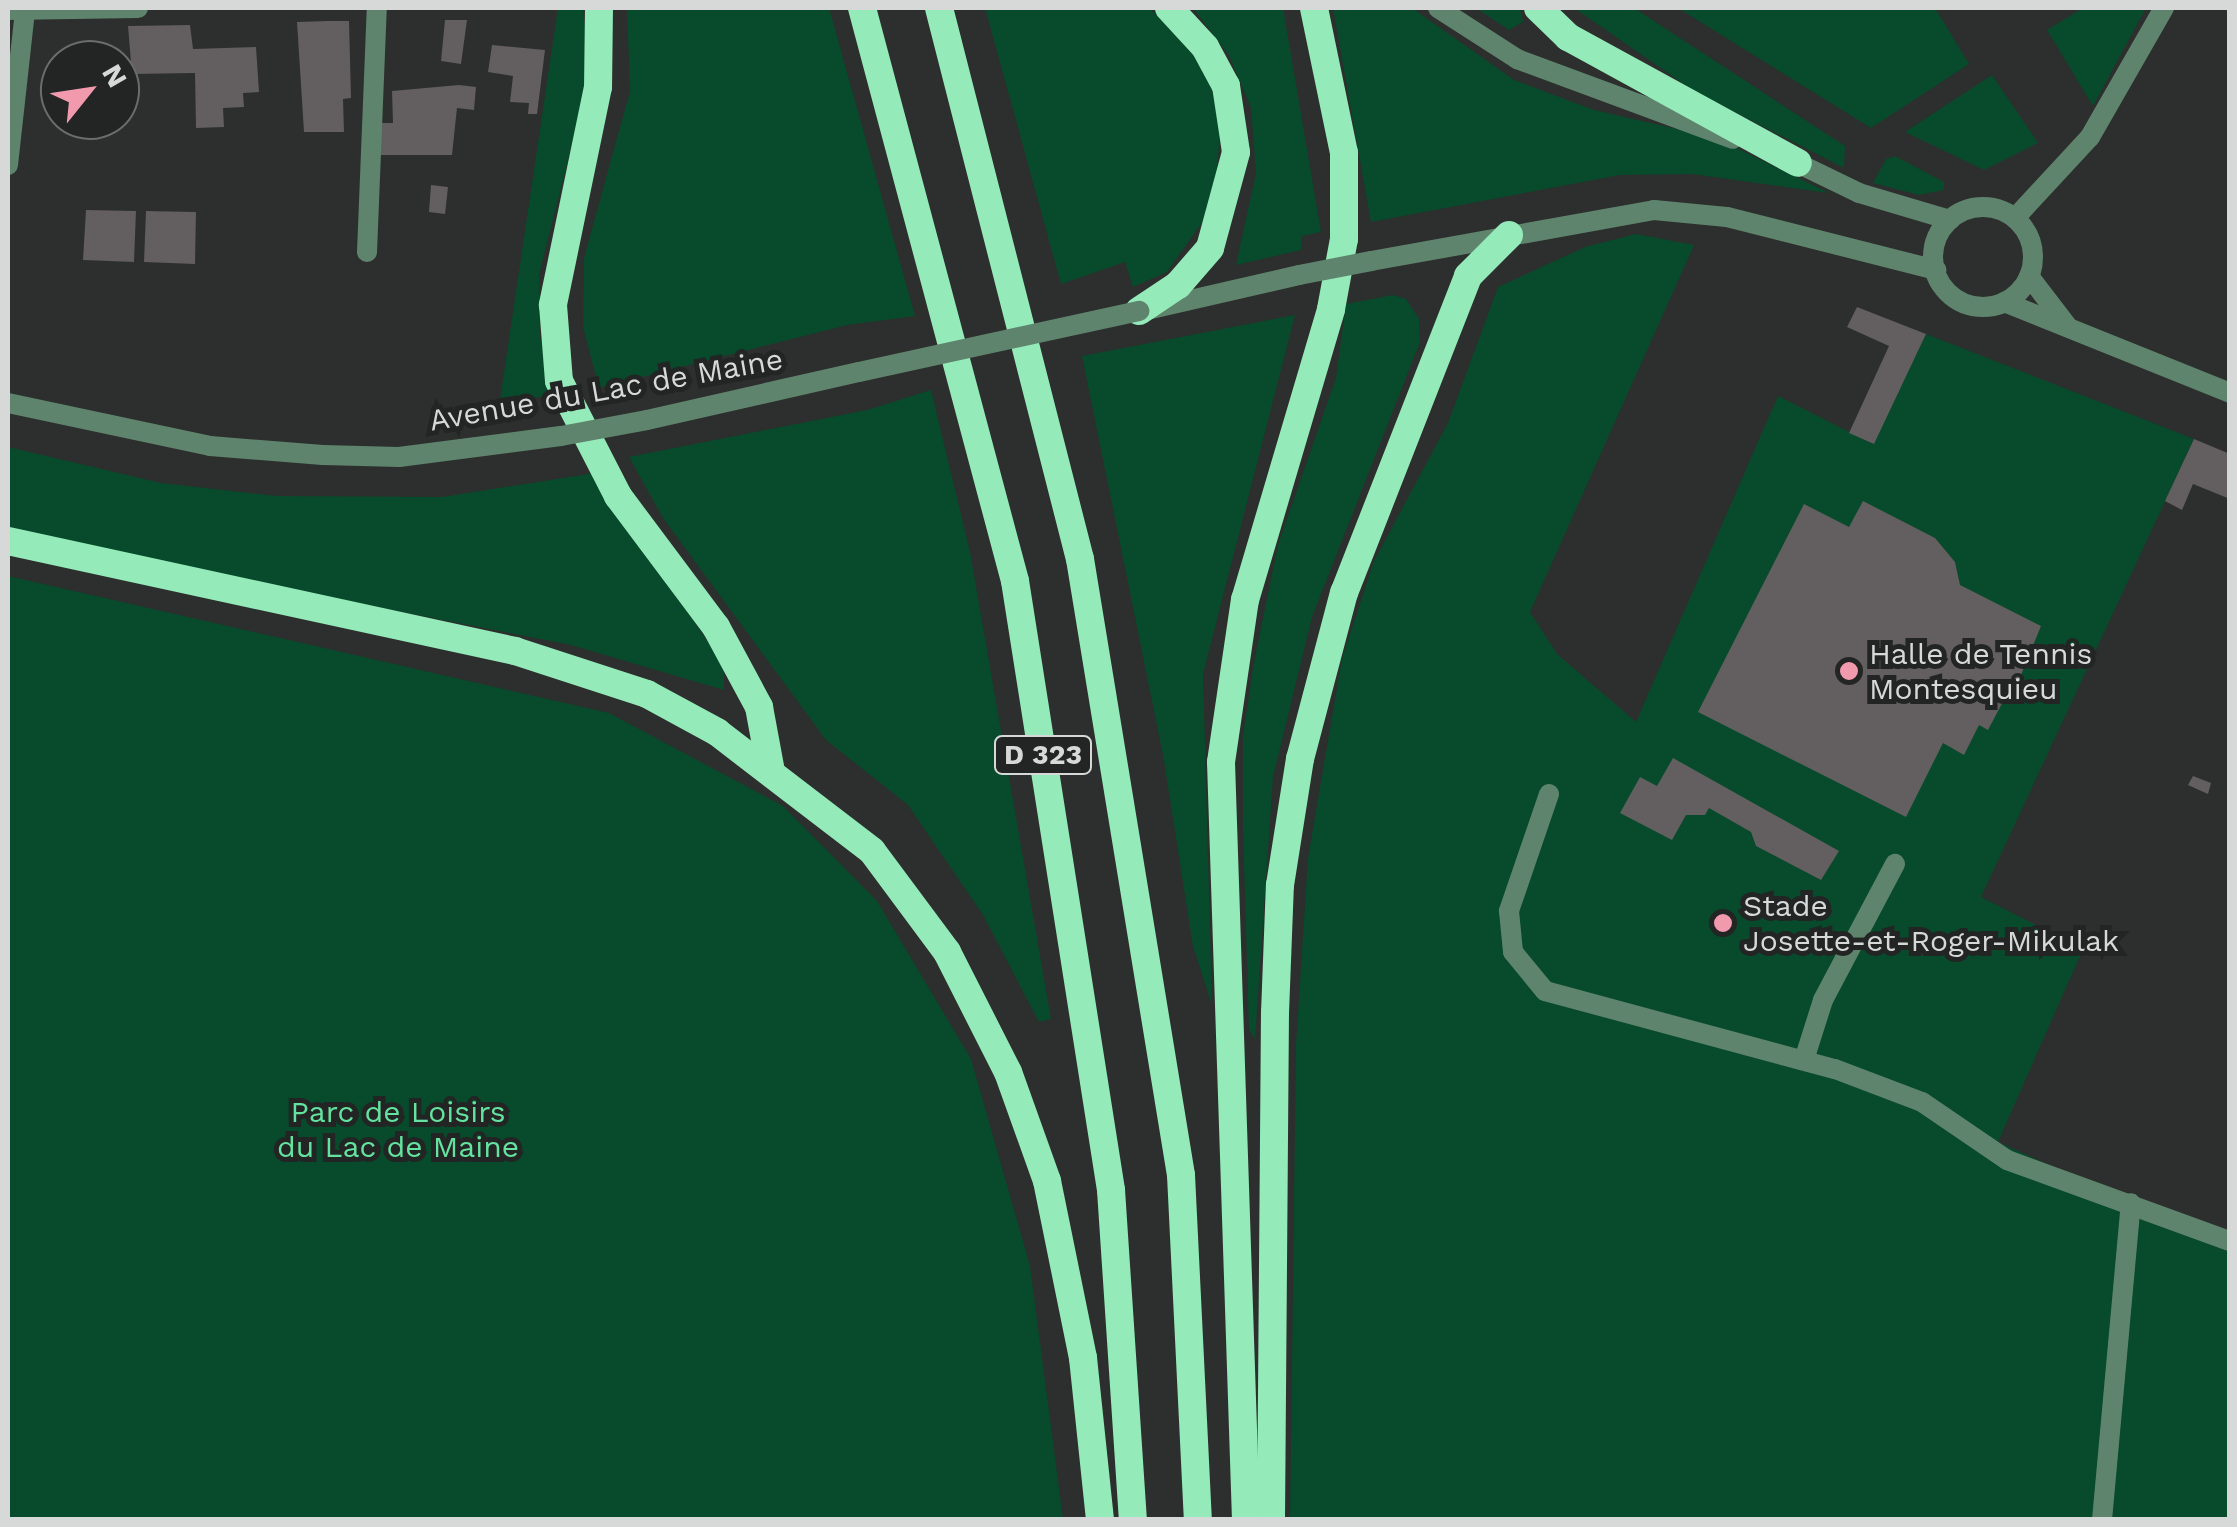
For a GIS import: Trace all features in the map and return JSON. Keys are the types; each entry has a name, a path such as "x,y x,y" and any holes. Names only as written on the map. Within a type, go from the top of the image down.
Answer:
{"highway":[{"path":"599,8 598,87 553,306 559,381 618,496 716,628 760,706 771,772"},
{"name":"D 323","path":"862,8 889,89 1016,581 1111,1190 1133,1520"},
{"name":"D 323","path":"938,8 1080,558 1181,1174 1198,1520"},
{"path":"1139,312 1178,286 1210,248 1236,152 1226,86 1205,47 1169,8"},
{"path":"1246,1520 1221,762 1240,619 1331,308 1344,239 1344,154 1314,8"},
{"path":"1538,8 1568,37 1798,163"},
{"path":"1270,1520 1274,1013 1280,885 1300,758 1344,593 1468,276 1508,234"},
{"path":"8,541 515,651 647,694 717,732 872,851 947,952 1008,1072 1046,1181 1083,1358 1100,1520"}],"street":[{"path":"8,165 16,10 138,8"},
{"path":"366,252 377,8"},
{"path":"1438,8 1517,59 1798,163 1858,194 1950,220 1988,207 2014,218 2032,244 2029,276 2004,302"},
{"path":"2014,218 2090,136 2164,8"},
{"name":"Avenue du Lac de Maine","path":"8,403 210,446 399,457 561,436 647,420 1299,275 1636,210 1726,217 1936,270"},
{"path":"1950,220 1936,242 1936,270 1957,299 1980,306 2004,302 2230,393"},
{"path":"2029,276 2069,329"},
{"path":"1549,794 1509,911 1513,952 1546,991 1804,1060 1922,1102 2007,1160 2230,1242"},
{"path":"1804,1060 1823,1000 1895,864"},
{"path":"2102,1520 2131,1203"}],"green space":[{"path":"558,8 583,8 590,72 539,275 540,337 556,396 500,400"},
{"path":"627,8 829,8 915,316 847,325 599,388 583,327 584,258 630,91"},
{"path":"985,8 1149,8 1187,44 1211,85 1220,128 1217,174 1208,214 1167,272 1133,287 1125,262 1061,284"},
{"path":"1193,8 1283,8 1321,232 1302,236 1301,250 1236,265 1256,173 1251,108 1229,55"},
{"path":"1333,8 1412,8 1514,80 1594,110 1716,138 1829,193 1692,174 1620,175 1371,222"},
{"path":"1476,8 1520,8 1523,22 1509,30"},
{"path":"1574,8 1634,8 1845,146 1844,168 1694,91"},
{"path":"1678,8 1935,8 1969,64 1871,128"},
{"path":"2083,8 2146,8 2093,106 2047,30"},
{"path":"1992,75 2038,143 1984,170 1905,132"},
{"path":"1895,156 1944,182 1944,190 1919,195 1873,183 1886,159"},
{"name":"Stade Josette-et-Roger-Mikulak","path":"1636,234 1694,245 1530,612 1557,654 1636,722 1778,396 1873,444 1926,334 2194,439 1981,897 2083,949 1998,1142 2229,1245 2229,1519 1290,1520 1296,1045 1308,858 1342,659 1374,561 1448,423 1498,287 1585,247"},
{"path":"1393,295 1406,299 1419,319 1420,342 1312,617 1273,777 1255,1039 1249,1029 1243,831 1243,736 1254,662 1278,545 1336,378 1346,304"},
{"path":"1295,315 1203,674 1212,1005 1193,946 1163,755 1082,356"},
{"path":"931,390 970,552 1051,1019 1039,1022 983,915 908,805 826,740 663,518 629,457 867,410"},
{"path":"8,447 161,483 277,496 442,497 595,473 724,666 724,690 571,645 111,555 8,527"},
{"name":"Parc de Loisirs du Lac de Maine","path":"8,576 609,713 783,806 877,901 971,1059 1030,1266 1063,1519 8,1519"}],"building":[{"path":"445,20 467,20 461,64 441,61"},
{"path":"349,21 351,98 343,99 344,132 304,132 297,22"},
{"path":"190,25 193,49 256,47 259,92 243,93 244,107 223,108 224,127 196,128 195,73 140,74 140,40 129,40 128,26"},
{"path":"492,45 545,50 537,114 528,114 529,103 510,102 513,76 488,72"},
{"path":"476,87 474,110 457,108 452,155 379,155 378,123 393,123 392,91"},
{"path":"431,185 448,187 445,214 429,212"},
{"path":"86,210 136,211 134,262 83,260"},
{"path":"146,211 196,212 195,264 144,262"},
{"path":"1857,307 1926,334 1874,444 1849,433 1889,346 1847,327"},
{"path":"2194,439 2230,454 2230,499 2193,484 2182,510 2165,501"},
{"name":"Halle de Tennis Montesquieu","path":"1863,501 1935,538 1955,562 1960,585 2041,626 2012,697 2007,694 1988,730 1979,725 1964,755 1943,743 1906,817 1698,712 1804,504 1849,527"},
{"path":"1673,758 1839,851 1821,880 1756,846 1751,832 1709,808 1705,815 1686,815 1672,840 1620,813 1640,777 1657,786"},
{"path":"2193,776 2211,783 2208,794 2188,785"}],"place":[{"name":"Halle de Tennis Montesquieu","path":"1849,671"},
{"name":"Stade Josette-et-Roger-Mikulak","path":"1723,923"}]}
